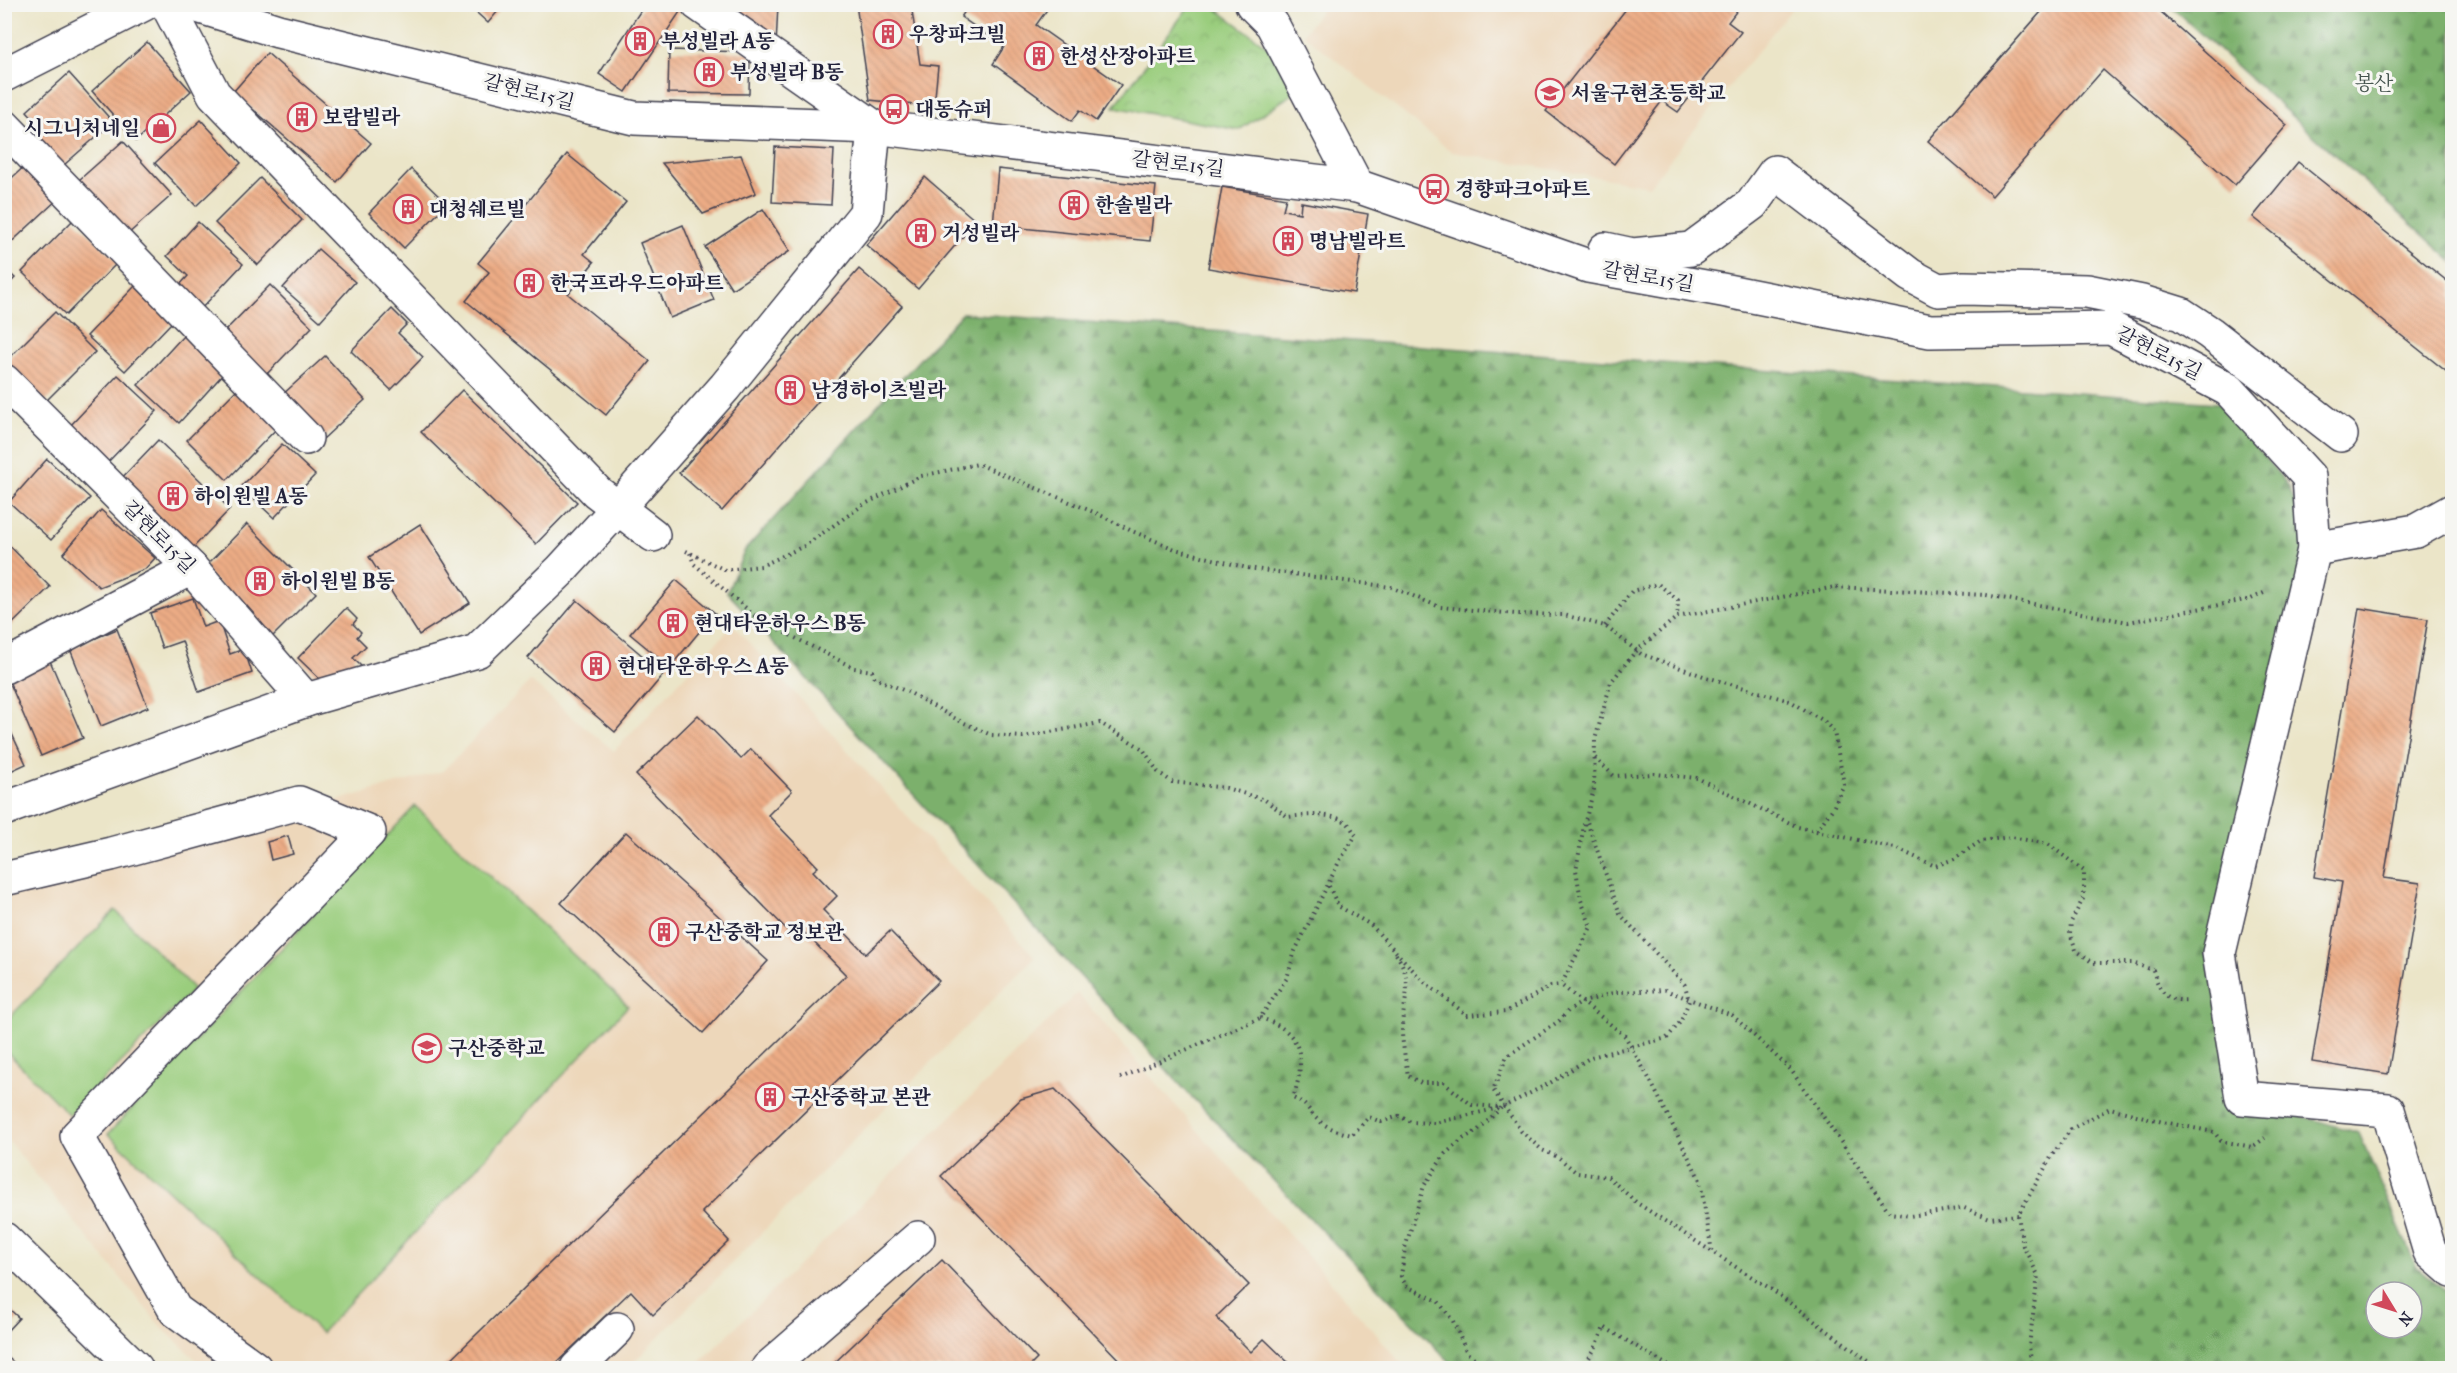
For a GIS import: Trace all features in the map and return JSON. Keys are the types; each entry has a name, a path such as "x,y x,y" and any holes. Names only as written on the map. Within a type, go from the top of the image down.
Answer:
{"street":[{"path":"4,75 144,4"},
{"path":"167,4 214,94 597,492 652,535"},
{"name":"갈현로15길","path":"191,4 278,31 634,117 874,127 1357,186 1588,266 1722,290 1930,332 2111,328 2229,390 2309,477 2314,549 2219,953 2242,1098 2388,1110 2430,1252 2452,1271"},
{"path":"4,809 306,700 477,651 561,570 724,387 866,213 874,127 698,4"},
{"path":"1252,4 1272,24 1357,186"},
{"path":"4,126 306,438"},
{"path":"1495,234 1554,236 1633,255 1691,249 1752,204 1775,172 1910,275 1938,290 1965,288 2087,291 2142,302 2181,314 2210,333 2341,435"},
{"name":"갈현로15길","path":"4,381 191,568 306,700"},
{"path":"2314,549 2415,531 2452,511"},
{"path":"5,665 191,568"},
{"path":"4,879 122,851 299,803 369,832 77,1136 175,1310 255,1368"},
{"path":"768,1368 918,1238"},
{"path":"4,1239 136,1368"},
{"path":"577,1368 617,1329"}],"path":[{"path":"652,535 725,570 761,566 804,546 863,506 921,476 978,464 1185,552 1247,568 1391,587 1440,607 1516,614 1564,615 1605,626 1635,652 1706,677 1790,701 1824,721 1834,732 1844,784 1833,808 1817,830"},
{"path":"689,553 694,564 760,620 854,668 872,671 875,678 910,693 958,720 991,735 1023,737 1100,723 1143,749 1158,772 1172,782 1226,788 1265,800 1288,817 1309,814 1336,818 1349,823 1356,836 1339,862 1295,951 1287,978 1260,1018 1116,1080"},
{"path":"1605,626 1632,591 1658,584 1678,600 1677,617"},
{"path":"1561,985 1592,927 1581,900 1576,870 1594,789 1594,740 1611,682 1635,652 1677,617 1835,587 1986,595 2128,622 2251,599 2269,591"},
{"path":"1594,758 1614,776 1655,774 1697,778 1798,827 1896,848 1935,866 1954,859 1981,841 2011,837 2048,844 2084,871 2084,897 2071,922 2070,933 2076,950 2093,963 2132,963 2153,970 2157,984 2168,999 2178,1001 2204,999 2221,1003 2226,1000"},
{"path":"1260,1018 1275,1022 1293,1036 1302,1062 1293,1098 1307,1105 1316,1118 1336,1132 1352,1135 1369,1117 1382,1122 1399,1116 1411,1122 1435,1123 1503,1107 1550,1083 1591,1057 1667,1038 1681,1021 1689,1001 1685,985 1620,914 1586,819"},
{"path":"1329,886 1338,906 1371,925 1423,981 1467,1015 1506,1012 1551,986 1561,985 1625,1036 1700,1180 1712,1252"},
{"path":"1388,941 1405,967 1408,979 1402,1033 1408,1076 1421,1083 1444,1083 1472,1105 1503,1107"},
{"path":"1878,1368 1768,1287 1637,1203 1608,1177 1577,1173 1558,1157 1542,1150 1521,1131 1493,1090 1507,1056 1582,1003 1616,992 1665,990 1689,1001 1711,1006 1732,1015 1791,1070 1890,1213 1910,1216 1964,1208 1990,1218 2018,1215"},
{"path":"1489,1368 1467,1353 1453,1321 1438,1301 1406,1286 1401,1276 1405,1248 1424,1186 1445,1154 1464,1138 1477,1131 1503,1107"},
{"path":"2032,1368 2029,1346 2038,1275 2023,1246 2018,1215 2053,1154 2071,1129 2110,1108 2214,1132 2221,1141 2252,1147 2268,1136"},
{"path":"1583,1368 1597,1345 1604,1327 1672,1368"}],"shaded area":[{"name":"서울구현초등학교","path":"1325,5 1795,5 1649,186 1452,152 1303,34"},
{"path":"733,625 1035,957 628,1368 205,1368 161,1327 5,1137 5,893 443,771 530,681 614,751"},
{"path":"1077,993 1406,1368 694,1368"}],"green space":[{"path":"1190,5 1211,5 1313,80 1239,130 1114,107"},
{"name":"봉산","path":"2169,5 2452,5 2452,261"},
{"path":"962,313 2218,403 2288,485 2314,549 2219,953 2242,1098 2359,1133 2416,1266 2452,1297 2452,1368 1456,1368 1186,1091 727,592 745,550"},
{"path":"415,806 628,1006 321,1333 108,1134"},
{"path":"115,910 194,989 69,1115 5,1050 5,1022"}],"building":[{"path":"452,4 504,4 488,23 468,5 461,12"},
{"name":"부성빌라 A동","path":"645,4 676,4 682,9 626,92 599,74"},
{"path":"738,4 778,4 776,47 737,19"},
{"name":"우창파크빌","path":"856,4 911,4 920,64 938,66 934,107 870,100"},
{"name":"한성산장아파트","path":"970,4 1051,4 1036,25 1121,85 1096,121 1080,110 1072,121 993,64 1004,47 961,17"},
{"path":"1630,4 1742,4 1728,22 1741,32 1678,112 1662,101 1614,164 1546,111"},
{"path":"2048,4 2152,4 2287,125 2235,185 2103,70 1992,196 1928,141"},
{"path":"147,42 191,91 136,141 92,91"},
{"name":"부성빌라 B동","path":"669,50 750,52 749,94 668,93"},
{"name":"보람빌라","path":"267,53 371,143 337,182 233,92"},
{"path":"69,73 113,122 56,172 30,143 44,130 27,111"},
{"path":"201,120 241,163 196,206 155,163"},
{"path":"123,141 172,195 127,235 79,180"},
{"path":"775,147 834,150 831,205 772,202"},
{"name":"한국프라우드아파트","path":"567,154 626,202 584,254 594,262 568,294 650,361 606,415 466,301 489,272 478,263"},
{"path":"741,155 756,193 703,214 662,163"},
{"path":"2298,162 2452,285 2452,376 2253,217"},
{"path":"27,164 59,198 4,249 4,185"},
{"name":"대청쉐르빌","path":"411,169 447,204 404,248 369,213"},
{"name":"한솔빌라","path":"998,169 1156,186 1150,241 993,225"},
{"name":"거성빌라","path":"925,177 976,221 918,289 866,245"},
{"path":"260,178 302,220 258,265 215,223"},
{"name":"명남빌라트","path":"1222,187 1286,198 1283,210 1300,213 1301,202 1368,214 1354,293 1208,268"},
{"path":"763,209 790,251 732,289 705,247"},
{"path":"74,219 118,262 66,315 22,272"},
{"path":"198,222 243,264 199,311 176,289 188,276 167,256"},
{"path":"683,225 714,300 670,318 640,243"},
{"path":"318,249 355,282 320,321 283,288"},
{"path":"4,268 15,278 4,289"},
{"name":"남경하이츠빌라","path":"859,269 902,306 722,511 679,473"},
{"path":"270,285 312,327 265,376 222,334"},
{"path":"135,286 172,322 125,371 87,336"},
{"path":"392,309 407,324 398,333 423,357 391,390 351,351"},
{"path":"55,312 95,352 45,402 5,362"},
{"path":"184,335 225,372 179,423 138,385"},
{"path":"325,356 365,400 322,440 281,396"},
{"path":"118,375 157,411 108,462 70,426"},
{"path":"242,384 282,423 227,480 187,440"},
{"path":"462,390 577,502 536,544 421,432"},
{"name":"하이원빌 A동","path":"158,440 230,509 189,552 116,484"},
{"path":"282,444 315,475 274,518 241,487"},
{"path":"47,459 90,498 51,540 9,502"},
{"path":"101,510 155,558 145,569 99,587 63,554"},
{"name":"하이원빌 B동","path":"247,524 316,593 272,637 203,569"},
{"path":"420,524 470,603 419,635 369,557"},
{"path":"4,540 50,587 4,632"},
{"name":"현대타운하우스 B동","path":"676,580 715,613 670,667 630,634"},
{"path":"193,598 203,627 219,621 230,654 244,649 252,673 199,692 182,641 162,648 150,613"},
{"name":"현대타운하우스 A동","path":"577,600 664,674 615,732 528,658"},
{"path":"346,608 357,619 353,624 361,632 357,637 366,646 353,658 364,669 328,687 298,658"},
{"path":"2359,608 2428,619 2384,878 2420,883 2388,1074 2312,1062 2342,882 2314,877"},
{"path":"117,629 148,707 101,726 70,649"},
{"path":"48,656 83,738 41,756 6,674"},
{"name":"구산중학교 본관","path":"698,715 741,759 751,749 792,791 768,815 818,867 813,871 837,896 823,910 866,954 890,931 939,981 702,1212 729,1241 653,1315 631,1291 551,1368 442,1368 846,975 805,933 797,940 636,775"},
{"path":"4,717 26,764 4,774"},
{"name":"구산중학교 정보관","path":"626,832 768,961 703,1033 561,903"},
{"path":"288,836 293,854 271,860 267,842"},
{"path":"1055,1089 1249,1285 1216,1317 1251,1352 1264,1339 1294,1368 1127,1368 941,1176 1021,1099"},
{"path":"942,1260 1037,1359 1028,1368 829,1368"},
{"path":"4,1304 19,1318 4,1334"},
{"path":"4,1354 13,1362 7,1368 4,1368"}],"place":[{"name":"우창파크빌","path":"888,34"},
{"name":"부성빌라 A동","path":"640,41"},
{"name":"한성산장아파트","path":"1039,56"},
{"name":"부성빌라 B동","path":"709,72"},
{"name":"서울구현초등학교","path":"1550,93"},
{"name":"대동슈퍼","path":"894,109"},
{"name":"보람빌라","path":"302,117"},
{"name":"시그니처네일","path":"161,128"},
{"name":"경향파크아파트","path":"1434,189"},
{"name":"한솔빌라","path":"1074,205"},
{"name":"대청쉐르빌","path":"408,209"},
{"name":"거성빌라","path":"921,233"},
{"name":"명남빌라트","path":"1288,241"},
{"name":"한국프라우드아파트","path":"529,283"},
{"name":"남경하이츠빌라","path":"790,390"},
{"name":"하이원빌 A동","path":"173,496"},
{"name":"하이원빌 B동","path":"260,581"},
{"name":"현대타운하우스 B동","path":"673,623"},
{"name":"현대타운하우스 A동","path":"596,666"},
{"name":"구산중학교 정보관","path":"664,932"},
{"name":"구산중학교","path":"427,1048"},
{"name":"구산중학교 본관","path":"770,1097"}]}
